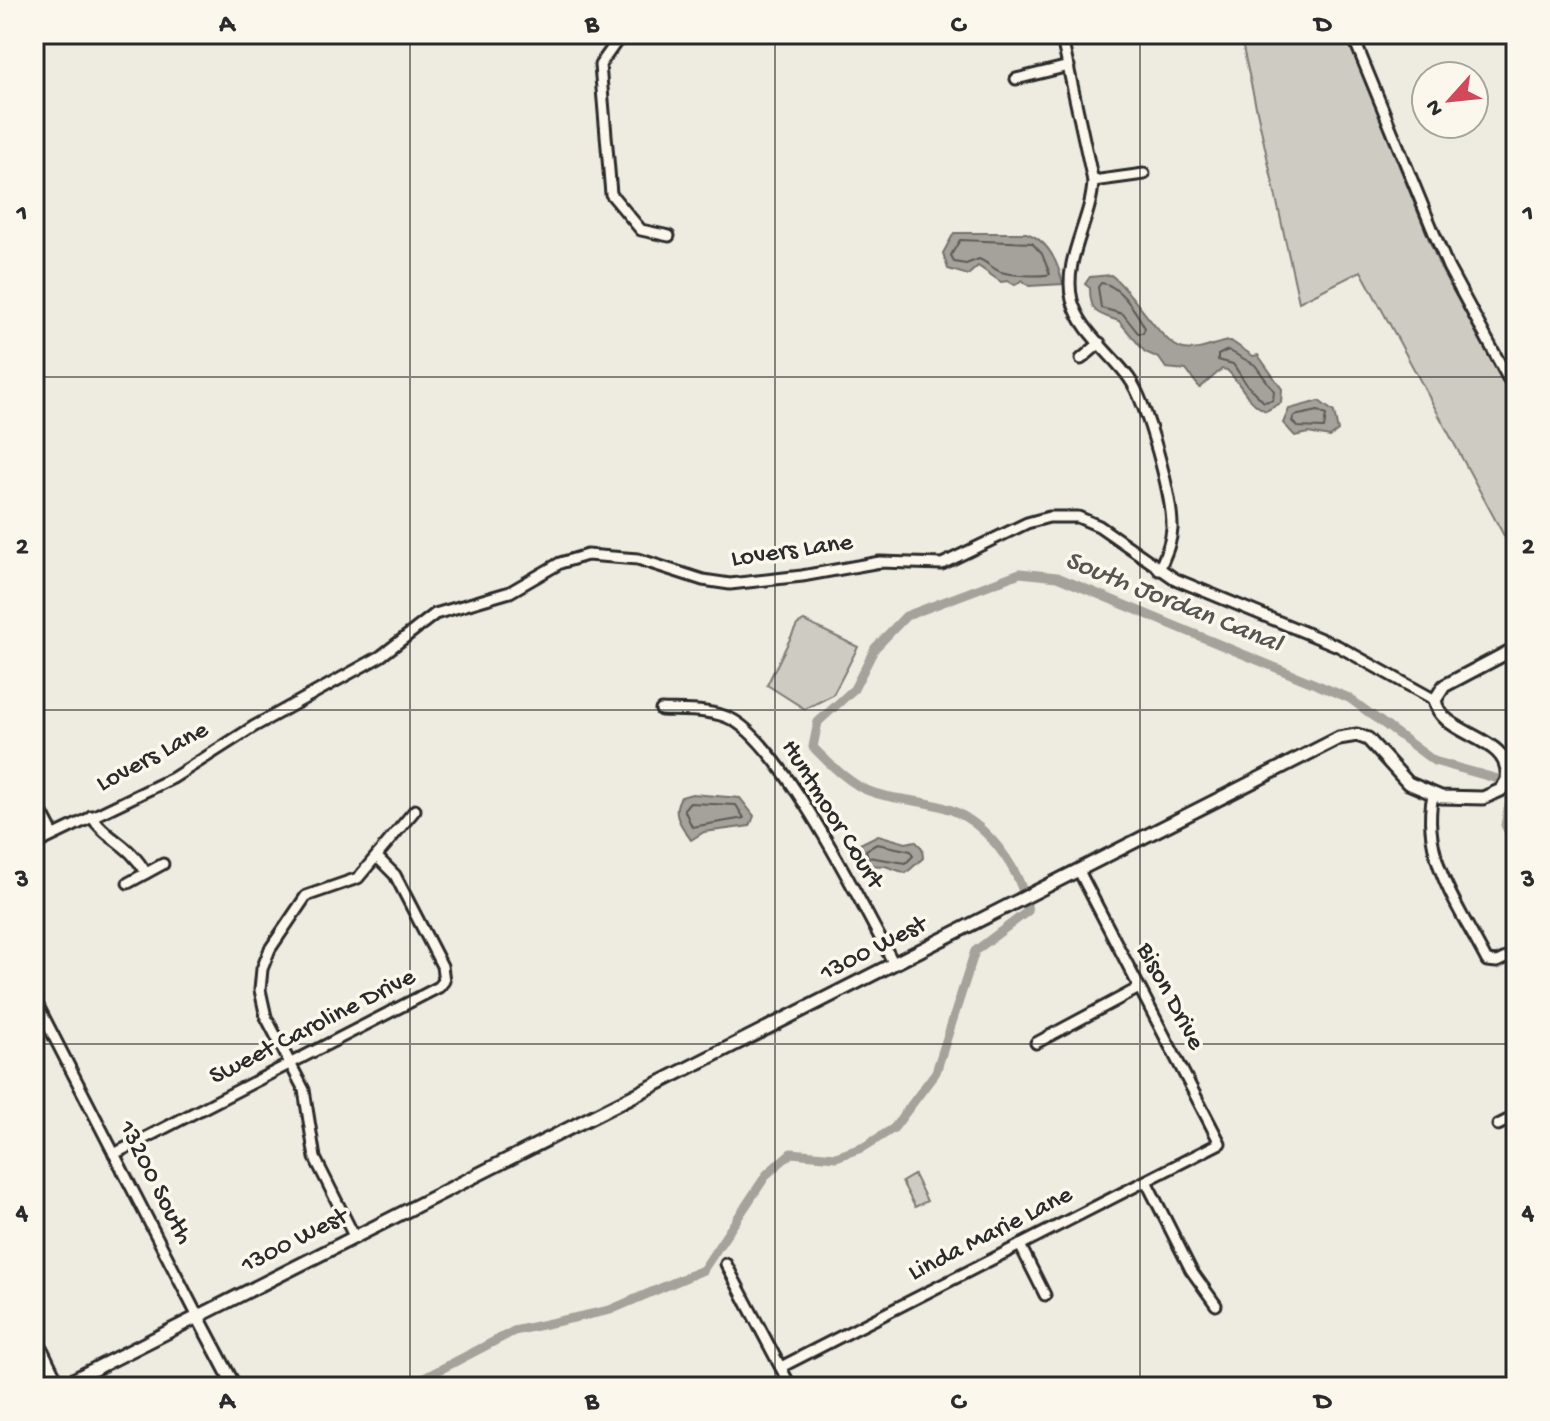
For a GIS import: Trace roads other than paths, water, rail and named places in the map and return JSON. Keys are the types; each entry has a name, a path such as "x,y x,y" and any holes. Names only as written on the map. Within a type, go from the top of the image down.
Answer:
{"street":[{"path":"634,34 617,41 600,65 611,194 641,230 669,236"},
{"path":"1061,34 1093,181 1070,286 1080,318 1131,381 1146,413 1172,521 1170,543 1159,570"},
{"path":"1352,34 1448,267 1516,393"},
{"path":"1016,79 1069,66"},
{"path":"1093,181 1144,174"},
{"path":"1081,359 1100,343"},
{"name":"Lovers Lane","path":"34,845 173,778 253,727 381,656 435,614 510,592 574,557 604,555 638,559 703,580 730,584 880,562 942,564 1027,523 1070,516 1099,526 1159,570 1338,646 1435,700"},
{"path":"1435,700 1444,686 1516,648"},
{"name":"1300 West","path":"60,1387 1346,736 1368,739 1400,777 1433,795 1453,799 1483,798 1501,790 1508,776 1500,755 1443,717 1435,700"},
{"name":"Huntmoor Court","path":"661,710 725,716 759,741 808,814 894,964"},
{"path":"1433,795 1430,831 1437,864 1487,961 1516,953"},
{"path":"34,798 53,834"},
{"path":"354,1236 315,1158 308,1105 262,1004 265,959 306,896 316,889 351,882 377,857 415,810"},
{"path":"91,816 105,833 129,847 146,873"},
{"name":"Sweet Caroline Drive","path":"114,1154 433,991 444,981 442,966 395,875 377,857"},
{"path":"128,883 163,864"},
{"name":"Bison Drive","path":"1079,871 1220,1143"},
{"path":"1036,1043 1139,988"},
{"name":"13200 South","path":"34,998 235,1387"},
{"path":"1498,1125 1516,1116"},
{"name":"Linda Marie Lane","path":"781,1367 1220,1143"},
{"path":"1146,1181 1191,1270 1216,1305"},
{"path":"1020,1245 1045,1295"},
{"path":"726,1264 791,1387"},
{"path":"34,1332 60,1387"}],"water":[{"path":"954,233 1026,233 1034,236 1051,253 1063,284 1029,286 1022,280 1015,285 1008,281 1001,282 978,266 968,275 948,269 943,253"},
{"path":"1111,275 1175,346 1198,349 1231,341 1253,356 1258,355 1282,389 1281,403 1266,411 1259,407 1227,370 1222,369 1200,388 1186,370 1166,368 1159,358 1145,352 1119,321 1094,308 1090,288 1085,284 1090,277"},
{"path":"1319,401 1334,412 1338,431 1330,437 1308,433 1295,436 1283,423 1289,409"},
{"path":"692,794 740,798 754,816 750,826 704,832 691,840 678,820 677,809 681,797"},
{"path":"878,835 906,843 915,841 922,848 923,858 906,873 885,866 865,865 855,853 858,845"}],"waterway":[{"name":"South Jordan Canal","path":"407,1387 514,1331 610,1310 703,1270 767,1174 791,1153 836,1157 864,1147 894,1128 936,1072 975,951 1028,911 1018,879 1009,863 999,848 973,823 943,807 860,787 835,769 813,747 818,722 854,689 875,648 906,616 1020,573 1057,577 1349,698 1434,761 1498,779"},
{"name":"South Jordan Canal","path":"1512,788 1505,825 1516,846"}]}
